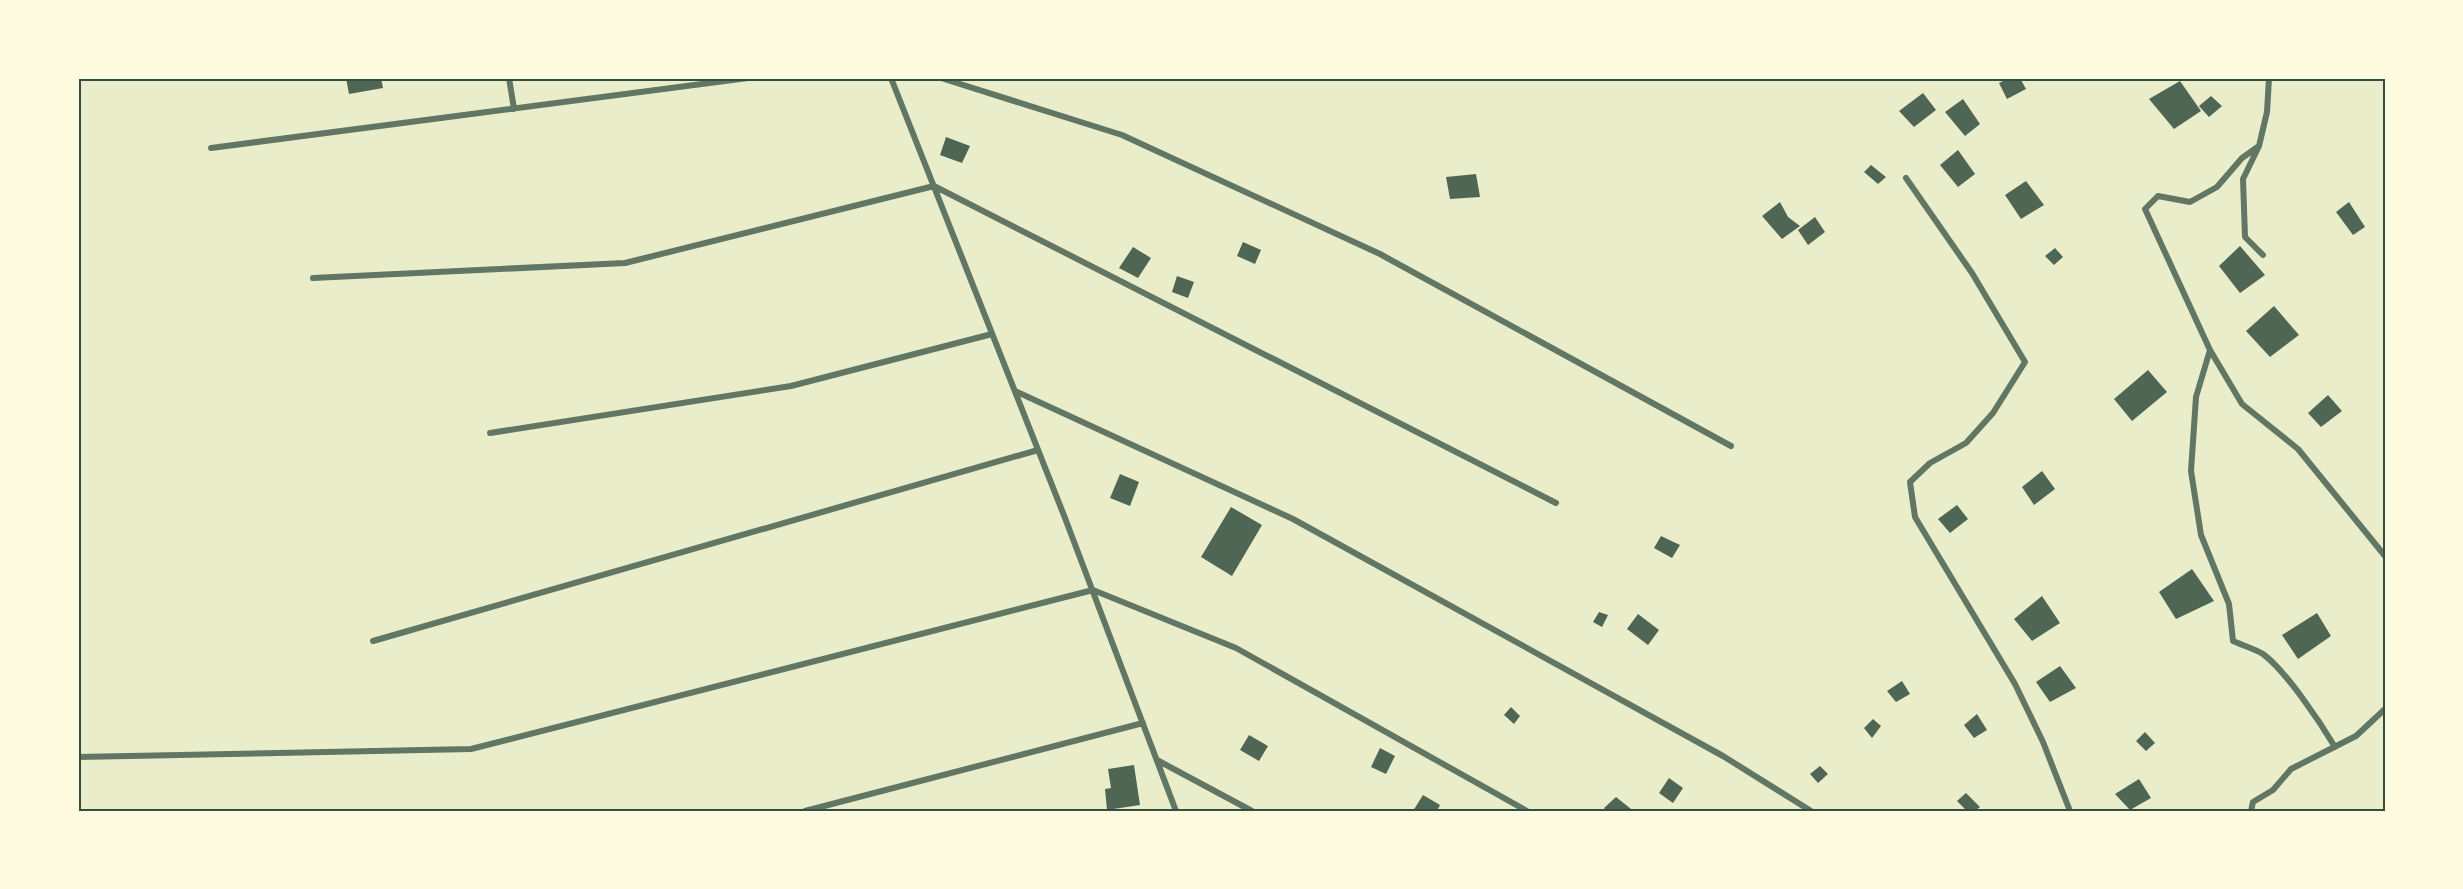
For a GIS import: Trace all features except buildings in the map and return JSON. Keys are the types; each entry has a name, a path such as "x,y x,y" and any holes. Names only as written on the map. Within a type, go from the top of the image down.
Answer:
{"street":[{"path":"509,78 513,109"},
{"path":"212,148 748,78"},
{"path":"891,78 1093,590 1176,811"},
{"path":"941,78 1122,135 1380,254 1731,446"},
{"path":"2263,255 2246,237 2244,179 2259,146 2267,112 2269,78"},
{"path":"2259,146 2242,158 2217,187 2190,202 2158,196 2145,208 2210,350 2242,405 2298,449 2385,556"},
{"path":"1906,178 1972,273 2025,362 1993,413 1966,443 1930,463 1910,482 1915,517 2015,684 2043,742 2070,811"},
{"path":"313,278 625,263 934,186 1556,503"},
{"path":"490,433 791,386 992,334"},
{"path":"2210,350 2196,397 2191,471 2201,535 2229,604 2233,641 2263,654 2294,688 2335,747"},
{"path":"1015,391 1293,519 1723,756 1811,811"},
{"path":"373,641 1038,450"},
{"path":"78,757 471,749 1093,590 1236,648 1527,811"},
{"path":"2252,811 2253,802 2273,789 2291,769 2355,736 2385,709"},
{"path":"805,811 1143,723"},
{"path":"1157,760 1252,811"}]}
